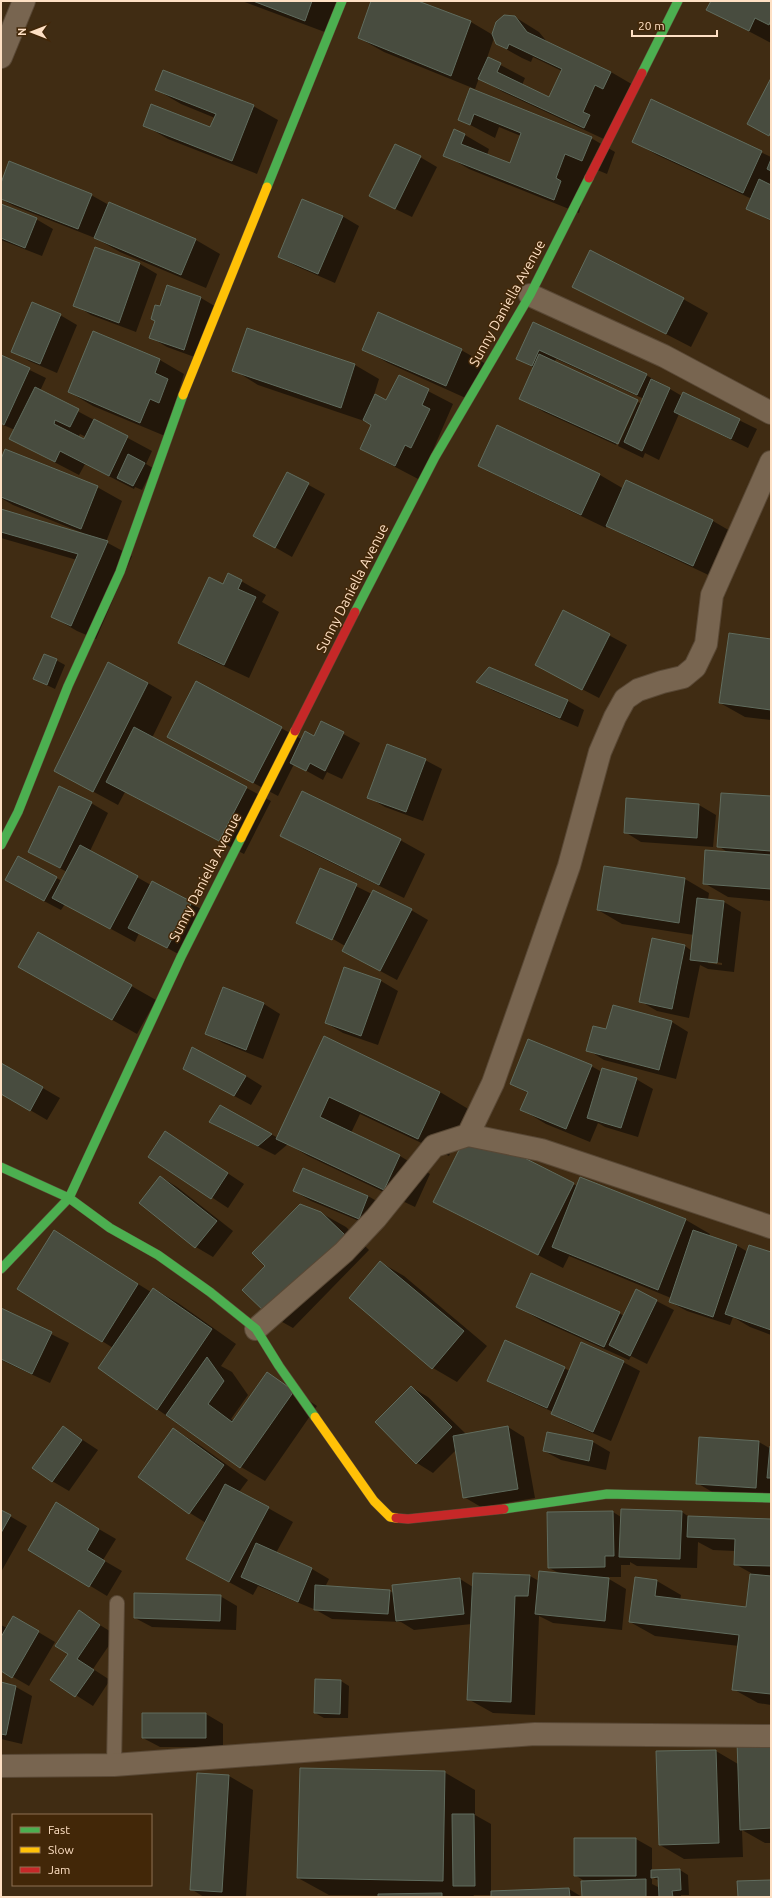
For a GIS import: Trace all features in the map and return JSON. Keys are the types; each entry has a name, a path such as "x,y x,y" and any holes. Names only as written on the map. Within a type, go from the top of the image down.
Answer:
{"street":[{"path":"1,57 24,1"},
{"path":"1,845 18,812 38,765 68,686 120,572 182,402 181,400 342,1"},
{"name":"Sunny Daniella Avenue","path":"1,1269 69,1198 181,957 332,658 435,457 530,295 678,1"},
{"path":"530,295 664,356 771,413"},
{"path":"468,1135 493,1083 569,866 600,752 615,717 625,700 638,690 683,677 695,666 706,644 712,595 771,462"},
{"path":"256,1329 354,1240 381,1212 434,1146 468,1135 541,1150 771,1227"},
{"path":"1,1167 69,1198 110,1228 158,1255 191,1278 256,1329 279,1366 374,1501 390,1517 408,1519 432,1517 507,1509 607,1494 771,1498"},
{"path":"1,1766 114,1765 535,1734 771,1736"}],"lane":[{"path":"114,1765 117,1603"}],"building":[{"path":"253,1 312,1 305,21"},
{"path":"371,1 418,1 471,21 451,76 358,38"},
{"path":"711,1 771,1 771,20 769,25 755,18 749,31 706,10"},
{"path":"504,15 515,16 527,32 611,72 603,89 595,85 583,112 590,115 584,128 478,79 488,57 501,63 497,72 549,97 562,69 509,44 507,49 496,44 492,34 496,22"},
{"path":"163,70 254,105 232,161 143,126 151,104 210,127 216,114 155,90"},
{"path":"771,78 771,131 769,136 747,124"},
{"path":"470,88 592,137 582,161 565,154 556,178 561,181 554,200 443,156 454,129 465,134 461,144 510,163 521,133 474,114 470,125 458,120"},
{"path":"651,99 762,151 743,193 632,142"},
{"path":"395,144 421,156 395,209 369,196"},
{"path":"771,159 771,171 767,169"},
{"path":"9,161 92,194 78,229 1,199 1,183"},
{"path":"759,179 771,185 771,220 746,209"},
{"path":"302,199 343,216 318,274 278,257"},
{"path":"109,202 196,239 181,275 94,238"},
{"path":"1,204 37,218 25,248 1,238"},
{"path":"95,247 140,263 119,323 73,306"},
{"path":"590,250 684,298 666,334 572,287"},
{"path":"167,285 201,297 184,350 149,338 155,321 151,319 155,305 160,306"},
{"path":"32,302 61,314 40,364 11,352"},
{"path":"378,312 462,349 446,386 362,350"},
{"path":"533,322 647,374 637,395 539,350 532,366 516,359"},
{"path":"247,328 355,364 341,408 232,371"},
{"path":"93,331 160,359 155,373 168,379 159,403 150,399 140,423 68,392"},
{"path":"539,354 638,400 618,444 519,399"},
{"path":"1,355 30,368 4,425 1,423"},
{"path":"399,375 429,389 422,405 430,409 411,448 405,445 395,466 360,449 371,425 363,420 375,394 386,400"},
{"path":"651,379 670,388 642,451 624,442"},
{"path":"35,387 79,409 70,427 55,420 54,424 84,439 94,419 128,436 109,476 60,451 55,462 9,439"},
{"path":"683,392 740,419 731,439 674,412"},
{"path":"497,425 600,474 581,515 478,466"},
{"path":"5,449 98,486 81,529 1,497 1,459"},
{"path":"128,454 145,463 133,486 117,478"},
{"path":"287,472 309,483 275,548 253,536"},
{"path":"626,480 713,520 693,566 606,526"},
{"path":"1,509 108,541 71,626 51,617 78,554 1,532"},
{"path":"228,573 242,580 238,589 256,597 224,665 178,643 209,577 223,584"},
{"path":"563,610 610,634 582,690 535,665"},
{"path":"729,633 771,639 771,710 719,703"},
{"path":"44,654 57,659 47,685 33,679"},
{"path":"108,662 148,683 93,792 54,771"},
{"path":"489,667 568,700 560,718 476,682"},
{"path":"196,681 282,727 253,783 167,737"},
{"path":"321,721 344,732 325,771 310,763 306,771 290,763 305,731 314,736"},
{"path":"134,727 247,787 219,841 106,782"},
{"path":"387,744 426,759 406,812 367,798"},
{"path":"59,786 92,802 60,868 28,852"},
{"path":"302,791 401,839 379,885 280,836"},
{"path":"721,793 771,796 771,851 717,847"},
{"path":"626,798 699,804 697,838 624,833"},
{"path":"80,845 138,876 110,929 52,898"},
{"path":"705,850 771,855 771,889 703,884"},
{"path":"18,856 57,877 44,901 5,880"},
{"path":"604,866 685,878 679,923 597,910"},
{"path":"320,868 357,884 332,940 296,923"},
{"path":"152,881 192,902 167,948 128,928"},
{"path":"373,890 412,909 380,971 342,951"},
{"path":"697,898 724,901 717,963 690,960"},
{"path":"38,932 132,985 112,1020 18,967"},
{"path":"652,938 685,945 672,1009 639,1002"},
{"path":"344,967 381,980 361,1036 325,1023"},
{"path":"223,987 264,1003 246,1050 205,1034"},
{"path":"613,1005 672,1021 659,1070 586,1051 593,1026 606,1029"},
{"path":"324,1036 440,1092 418,1139 329,1097 320,1117 400,1155 384,1190 276,1139"},
{"path":"528,1039 592,1065 566,1129 520,1110 528,1092 510,1084"},
{"path":"192,1047 246,1076 234,1096 183,1069"},
{"path":"1,1063 43,1087 30,1111 1,1094"},
{"path":"602,1068 637,1078 621,1128 587,1118"},
{"path":"220,1105 272,1134 258,1146 209,1122"},
{"path":"469,1130 574,1183 538,1255 433,1202"},
{"path":"165,1131 228,1173 211,1199 148,1157"},
{"path":"303,1168 368,1196 359,1219 293,1191"},
{"path":"160,1176 217,1221 195,1248 139,1203"},
{"path":"580,1177 686,1219 658,1290 552,1247"},
{"path":"300,1204 321,1212 345,1235 268,1315 242,1290 265,1266 252,1253"},
{"path":"54,1230 138,1284 102,1342 17,1289"},
{"path":"693,1230 737,1245 713,1317 669,1302"},
{"path":"749,1245 771,1252 771,1330 725,1314"},
{"path":"380,1261 464,1331 432,1369 349,1298"},
{"path":"531,1273 620,1312 604,1347 516,1307"},
{"path":"153,1288 212,1329 157,1410 98,1368"},
{"path":"636,1289 657,1300 630,1356 609,1345"},
{"path":"1,1308 52,1332 32,1374 1,1359"},
{"path":"505,1340 565,1367 547,1408 487,1381"},
{"path":"581,1342 624,1361 593,1432 551,1414"},
{"path":"207,1357 224,1381 208,1404 232,1422 267,1372 294,1391 240,1468 166,1415"},
{"path":"411,1386 452,1427 416,1464 375,1422"},
{"path":"63,1426 82,1440 52,1482 32,1468"},
{"path":"508,1426 518,1489 463,1498 453,1436"},
{"path":"173,1428 224,1465 189,1514 138,1477"},
{"path":"547,1432 593,1441 589,1461 543,1451"},
{"path":"699,1437 759,1441 756,1488 696,1484"},
{"path":"770,1446 771,1478 767,1478"},
{"path":"225,1484 269,1507 229,1582 186,1559"},
{"path":"56,1502 99,1529 87,1550 105,1561 89,1587 28,1550"},
{"path":"621,1509 682,1511 680,1559 619,1557"},
{"path":"1,1510 11,1515 1,1533"},
{"path":"613,1511 614,1556 605,1556 605,1567 548,1568 547,1512"},
{"path":"688,1516 771,1519 771,1566 734,1565 735,1539 687,1537"},
{"path":"256,1543 312,1568 298,1602 241,1577"},
{"path":"539,1571 609,1578 605,1621 535,1614"},
{"path":"473,1573 530,1575 528,1596 515,1596 511,1702 467,1700"},
{"path":"750,1574 771,1576 771,1694 732,1690 739,1635 629,1622 635,1577 657,1580 655,1596 746,1607"},
{"path":"460,1578 464,1614 396,1621 392,1585"},
{"path":"315,1585 390,1590 388,1614 314,1610"},
{"path":"134,1593 221,1595 220,1621 134,1618"},
{"path":"79,1610 100,1625 77,1659 94,1670 75,1697 50,1680 68,1654 55,1646"},
{"path":"13,1616 39,1631 12,1678 1,1671 1,1637"},
{"path":"315,1679 341,1680 340,1714 314,1713"},
{"path":"1,1682 16,1686 6,1735 1,1734"},
{"path":"142,1713 206,1713 206,1738 142,1738"},
{"path":"771,1739 771,1828 740,1830 737,1741"},
{"path":"716,1750 719,1843 659,1845 656,1751"},
{"path":"300,1768 445,1771 443,1881 297,1878"},
{"path":"197,1773 229,1775 222,1892 190,1890"},
{"path":"452,1814 474,1814 475,1886 453,1886"},
{"path":"574,1838 636,1838 636,1876 574,1876"},
{"path":"680,1869 681,1890 672,1891 673,1897 659,1897 658,1877 651,1878 651,1870"},
{"path":"646,1879 646,1897 582,1897 581,1881"},
{"path":"771,1880 771,1897 738,1897 737,1881"},
{"path":"569,1888 570,1897 491,1897 491,1891"},
{"path":"442,1893 442,1897 378,1897 378,1894"}],"traffic: fast":[{"path":"267,187 342,1"},
{"path":"642,73 678,1"},
{"path":"355,612 435,457 530,295 589,178"},
{"path":"1,845 18,812 68,686 120,572 183,395"},
{"path":"1,1269 69,1198 181,957 241,838"},
{"path":"1,1167 69,1198 110,1228 158,1255 210,1292 256,1329 279,1366 315,1417"},
{"path":"504,1509 607,1494 771,1498"}],"traffic: slow":[{"path":"183,395 267,187"},
{"path":"241,838 295,731"},
{"path":"315,1417 374,1501 390,1517 396,1518"}],"traffic: jam":[{"path":"589,178 642,73"},
{"path":"295,731 355,612"},
{"path":"396,1518 408,1519 504,1509"}]}
